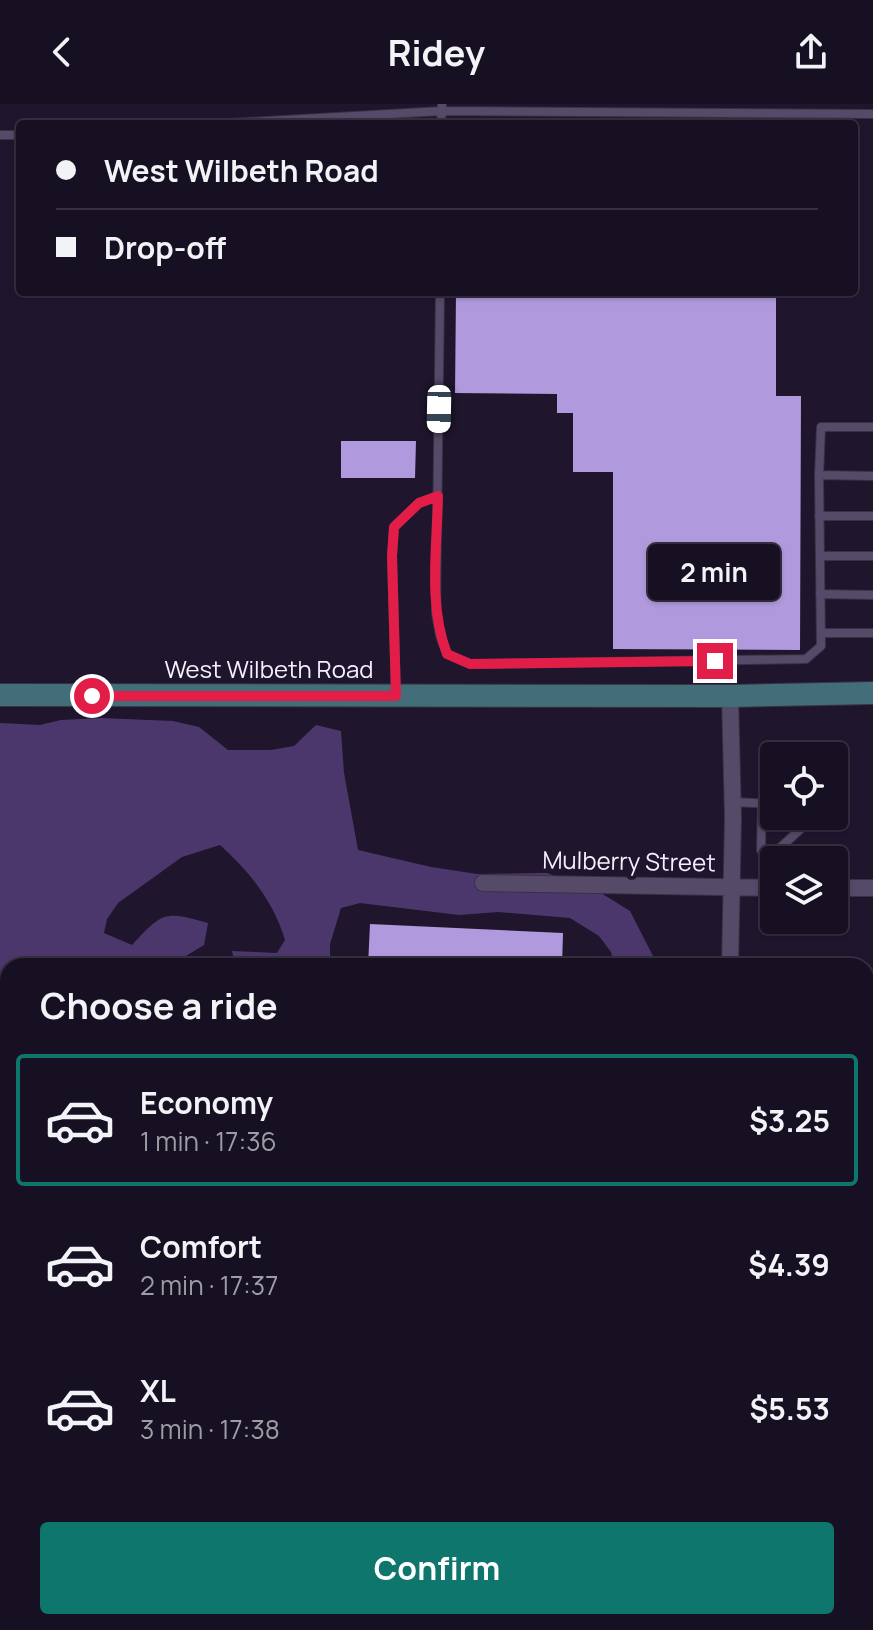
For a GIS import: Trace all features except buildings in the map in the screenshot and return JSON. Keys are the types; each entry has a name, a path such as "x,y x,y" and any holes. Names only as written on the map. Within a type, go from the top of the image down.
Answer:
{"main road":[{"name":"West Wilbeth Road","path":"0,695 730,696 873,693"}],"street":[{"path":"730,696 733,802 730,958"},
{"name":"Mulberry Street","path":"483,883 760,888"},
{"path":"848,888 873,888"}],"lane":[{"path":"271,120 442,108 873,114"},
{"path":"440,296 436,613 447,654 470,664 806,659 821,646 821,427 873,427"},
{"path":"819,475 873,476"},
{"path":"396,696 394,527 419,503 438,496"},
{"path":"819,516 873,516"},
{"path":"820,556 873,556"},
{"path":"820,594 873,595"},
{"path":"821,633 873,633"},
{"path":"733,802 760,803"},
{"path":"761,830 761,850 772,855 800,830"}],"shaded area":[{"path":"61,720 173,721 199,727 228,750 271,750 294,746 316,725 341,731 344,773 358,850 477,874 547,873 601,893 630,911 654,958 612,958 599,936 570,918 498,912 459,915 360,903 341,908 330,944 330,958 233,958 232,951 277,953 285,940 259,888 220,845 182,857 118,903 107,919 104,933 132,945 158,920 166,917 208,923 204,945 183,958 0,958 0,723 40,725"}],"route":[{"path":"92,696 396,696 394,527 419,503 438,496 436,613 447,654 470,664 715,661"}]}
